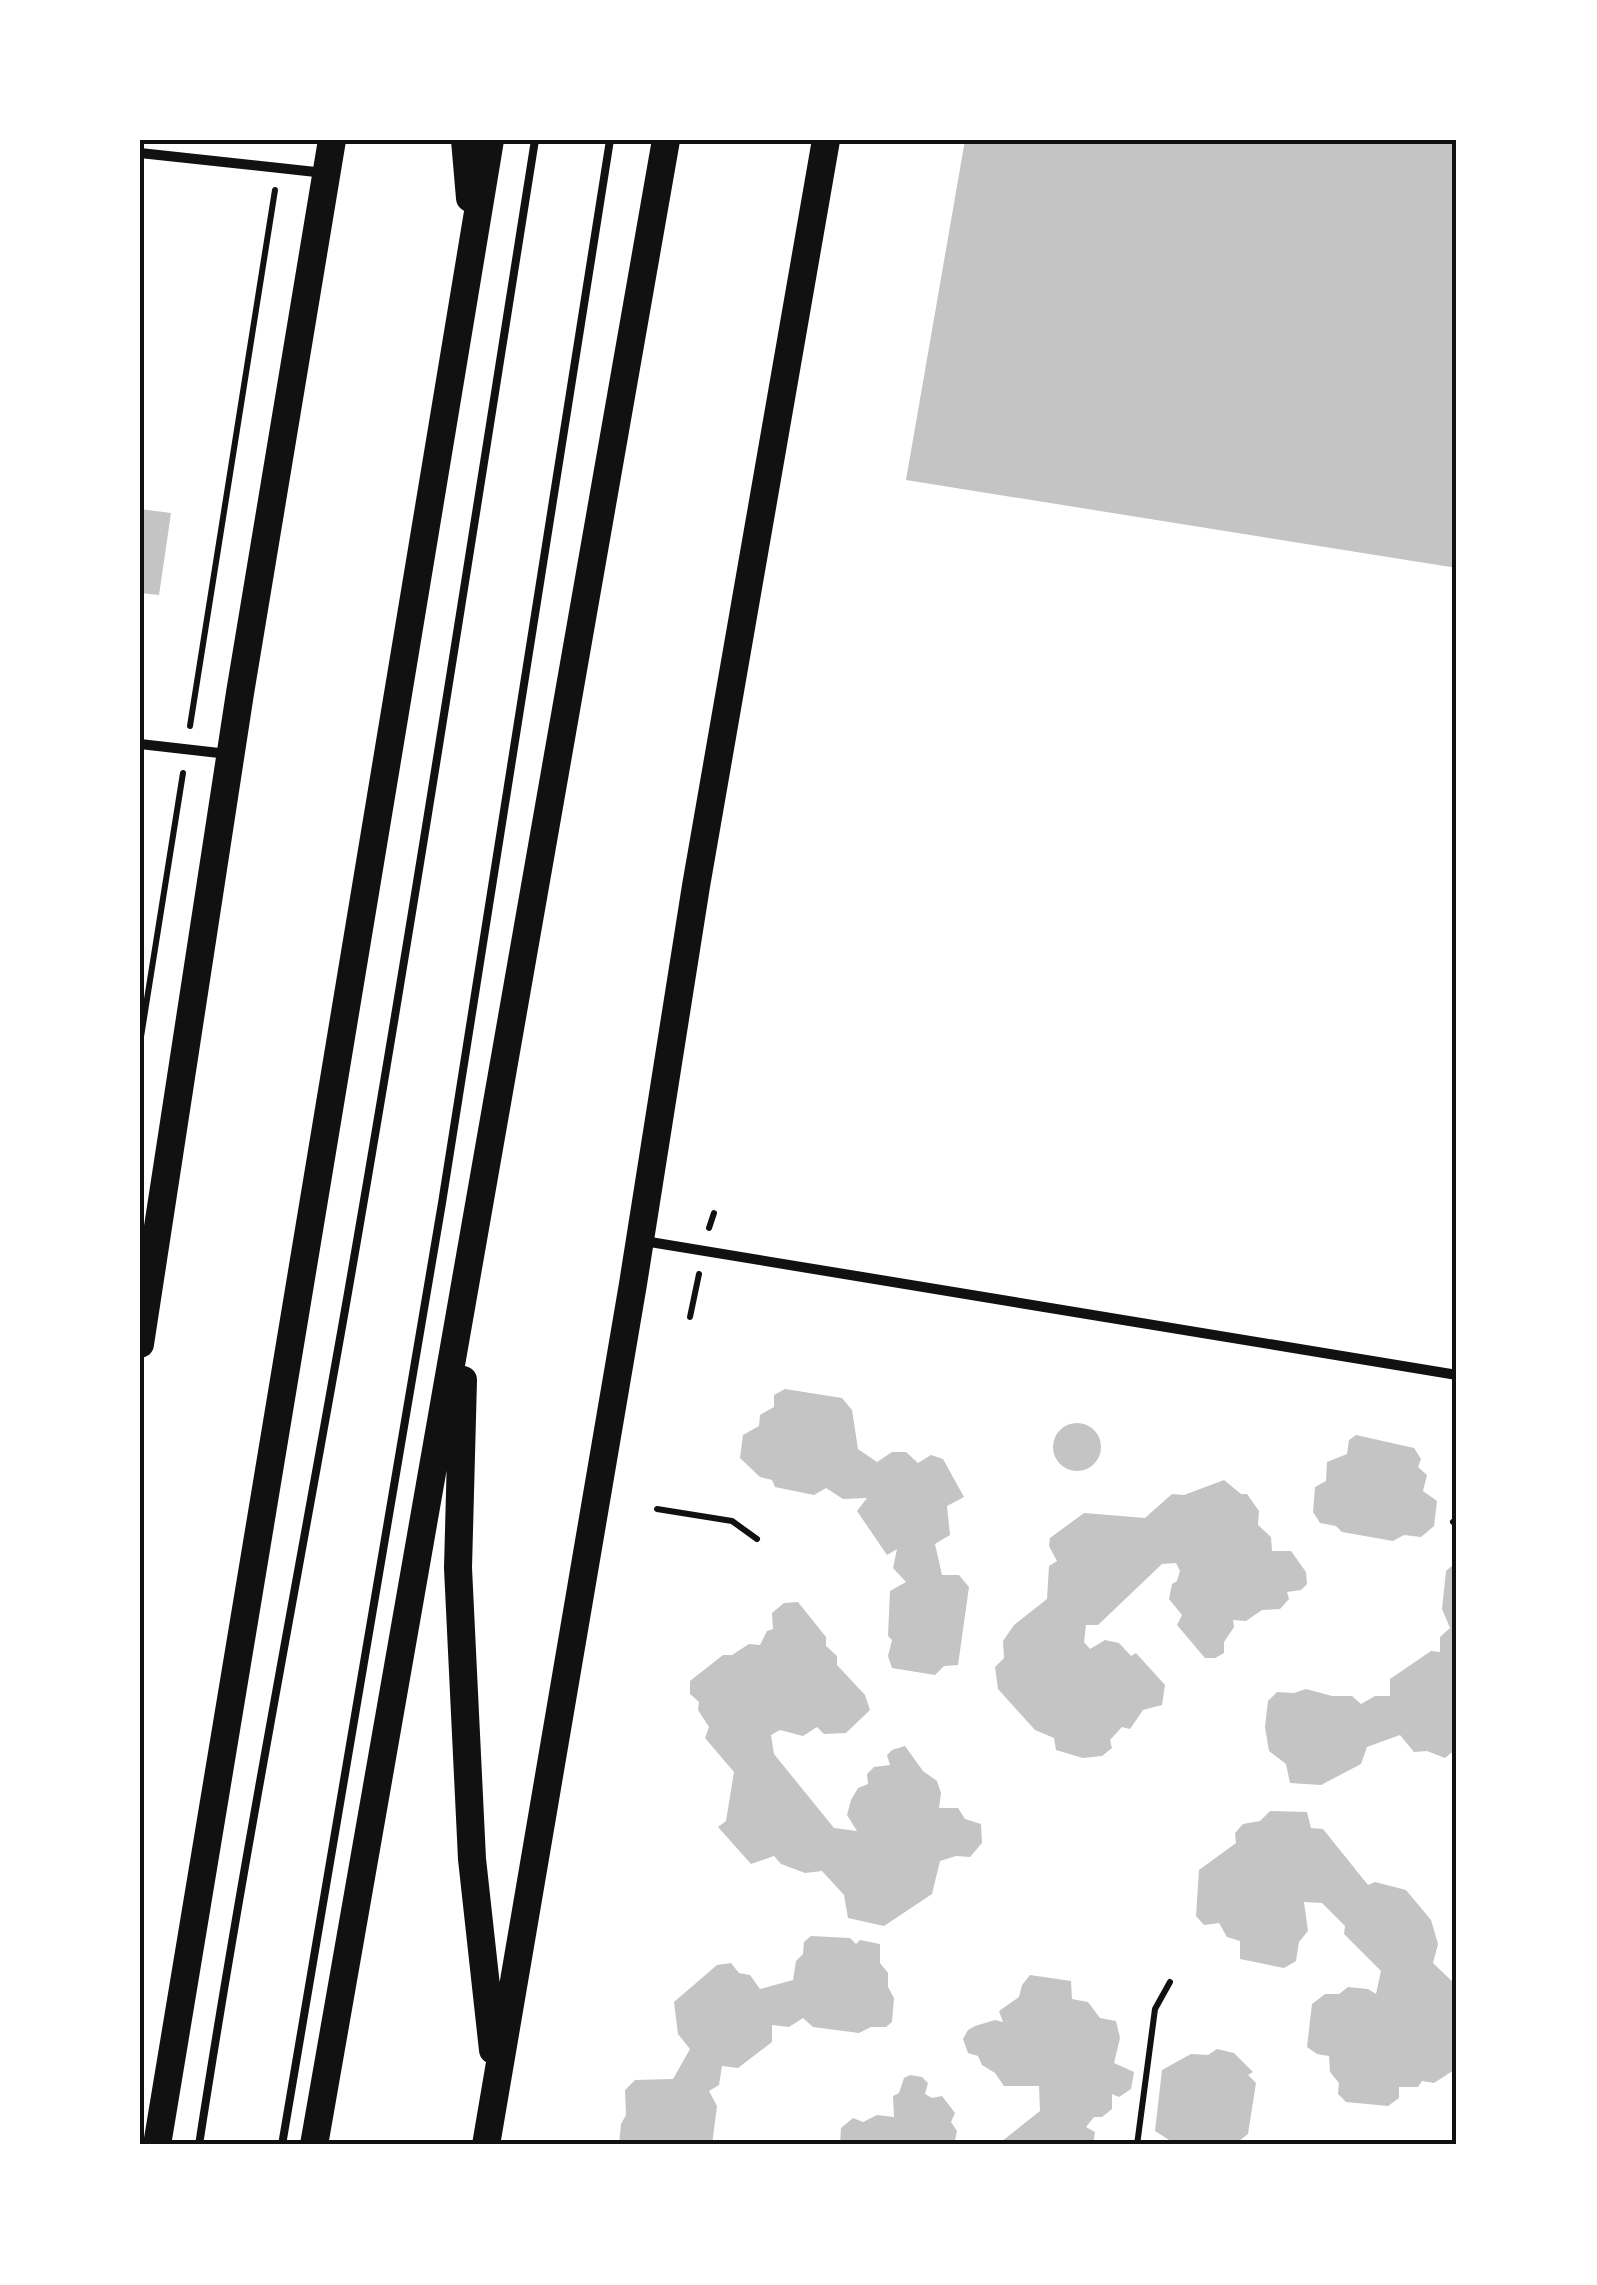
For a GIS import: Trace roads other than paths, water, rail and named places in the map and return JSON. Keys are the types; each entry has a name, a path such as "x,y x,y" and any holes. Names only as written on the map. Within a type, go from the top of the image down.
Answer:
{"highway":[{"path":"142,1327 230,755 332,140"},
{"path":"465,140 473,244"},
{"path":"157,2145 490,140"},
{"path":"314,2145 666,140"},
{"path":"486,2145 696,886 826,140"},
{"path":"465,1289 459,1587 472,1859 496,2086"}],"street":[{"path":"140,153 326,172"},
{"path":"140,744 230,755"},
{"path":"639,1240 1457,1375"}],"lane":[{"path":"199,2145 229,1950 414,900 536,140"},
{"path":"282,2145 442,1204 610,140"}]}
